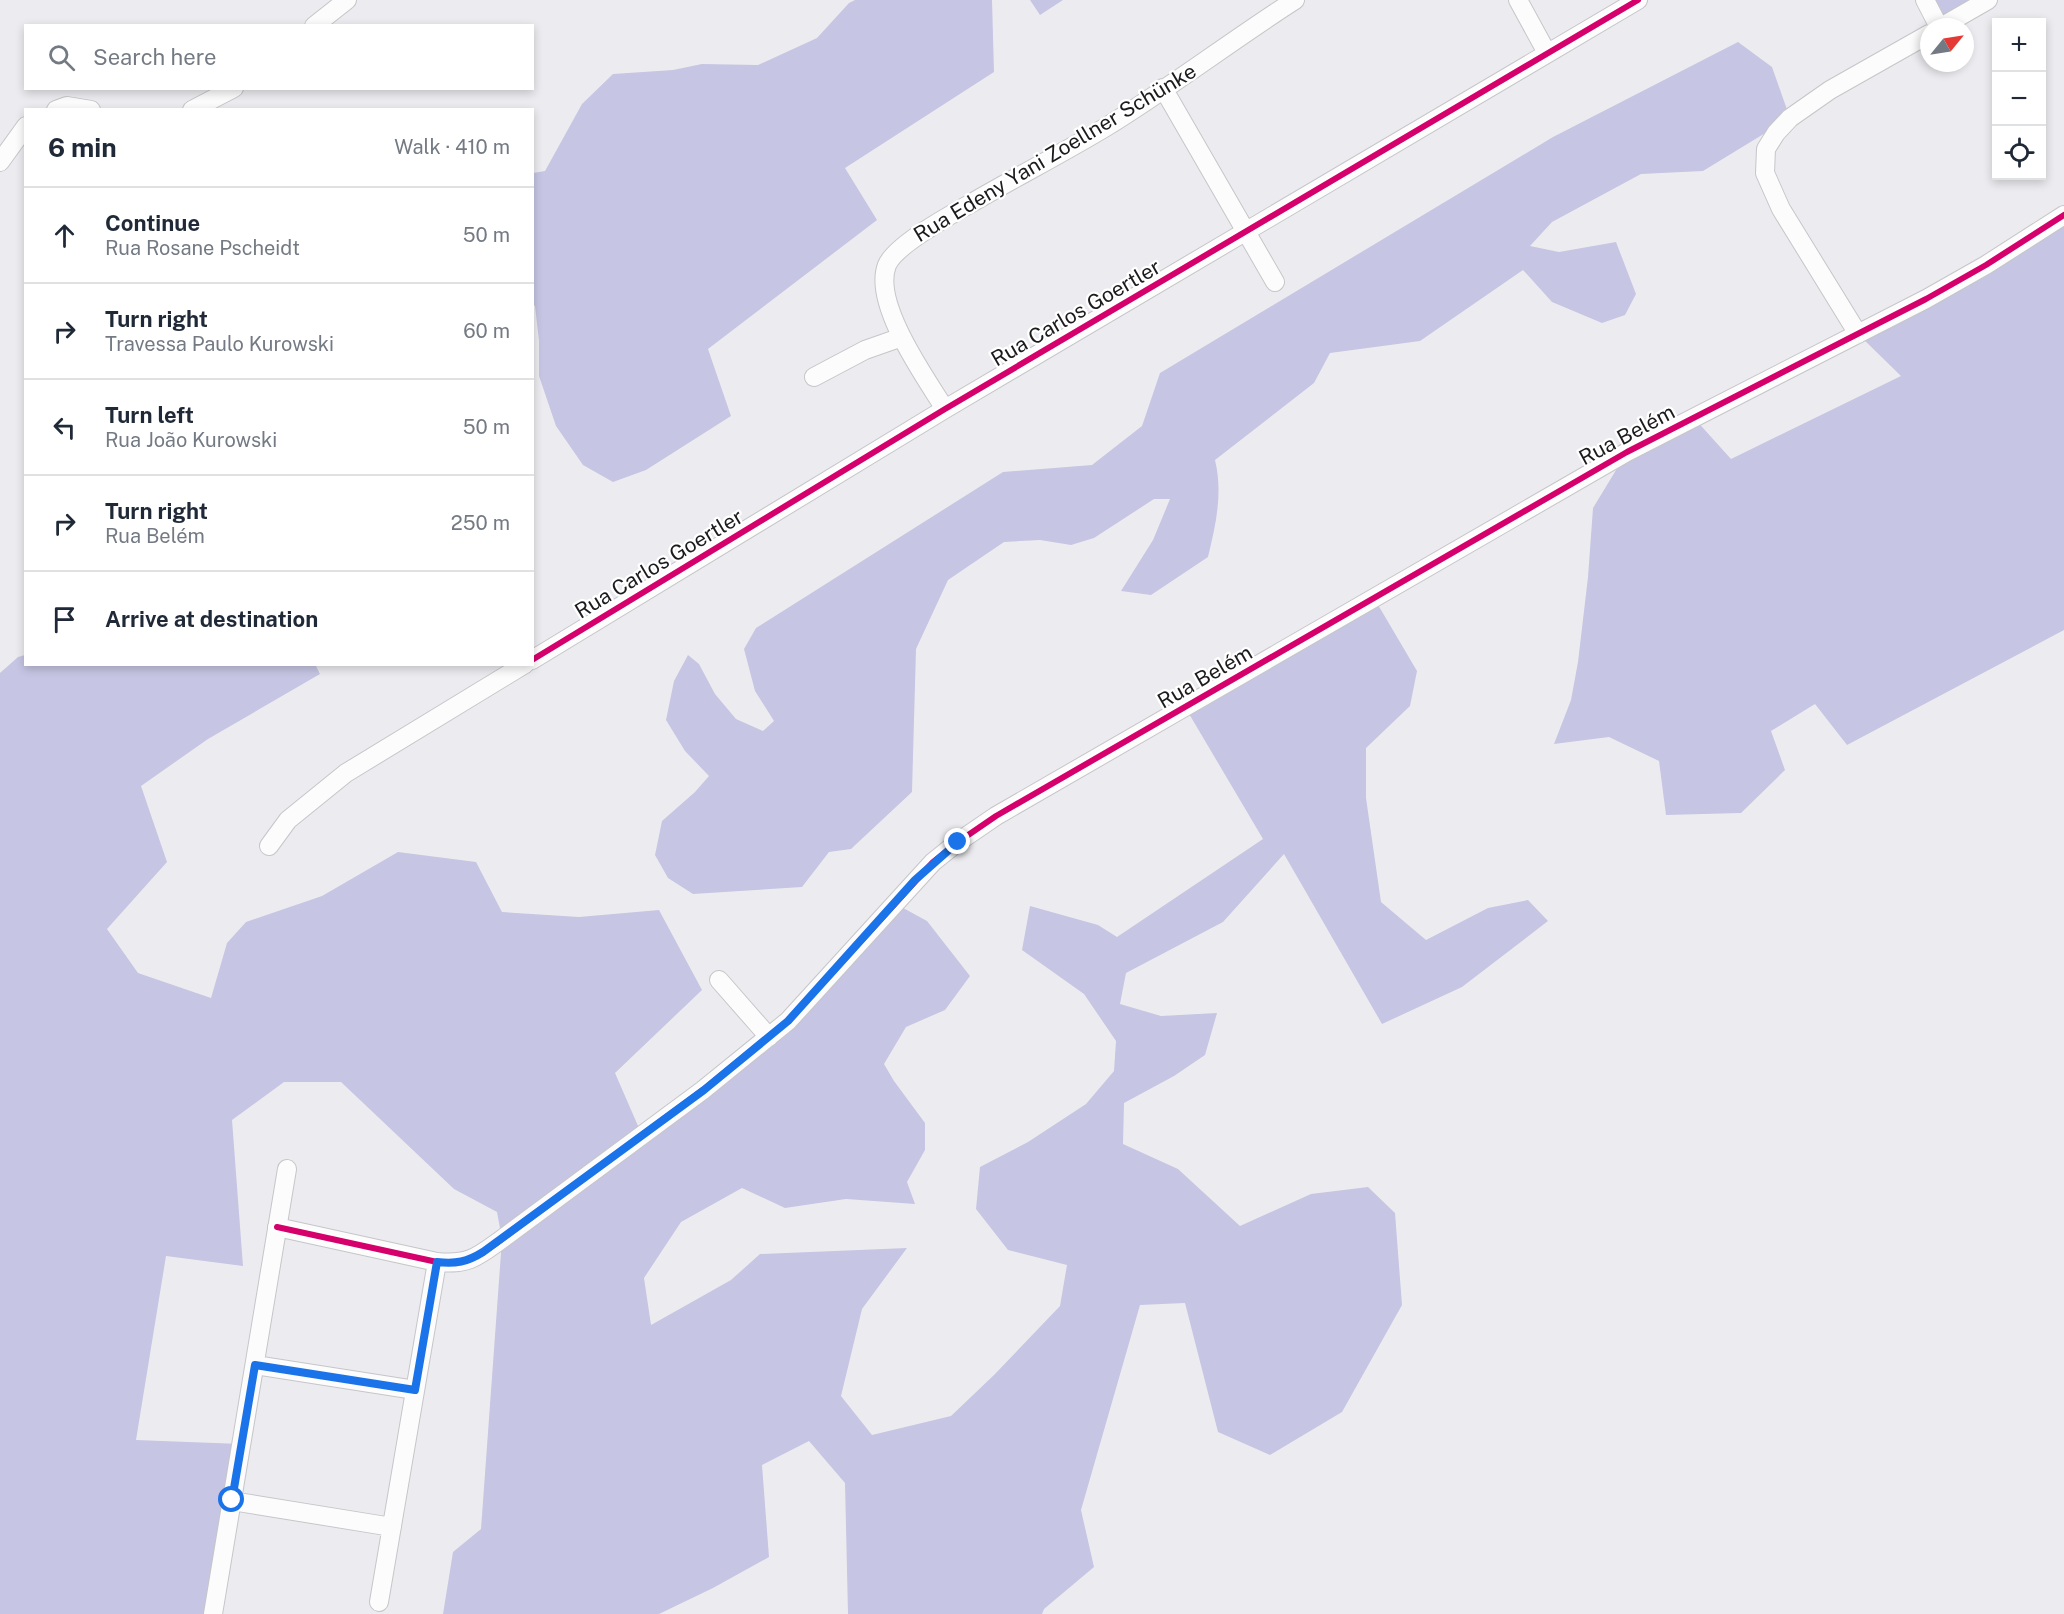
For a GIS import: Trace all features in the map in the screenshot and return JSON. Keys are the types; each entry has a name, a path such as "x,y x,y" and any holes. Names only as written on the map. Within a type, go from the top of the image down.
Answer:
{"street":[{"path":"317,24 348,0"},
{"name":"Rua Edeny Yani Zoellner Schünke","path":"902,337 888,300 885,284 888,263 896,252 915,238 1107,126 1295,0"},
{"path":"1518,0 1548,52"},
{"name":"Rua Carlos Goertler","path":"534,659 945,409 1638,0"},
{"path":"1925,0 1935,18"},
{"path":"1956,18 1988,0"},
{"path":"1858,334 1781,209 1765,172 1766,149 1776,133 1790,118 1830,90 1920,39"},
{"path":"1163,88 1275,282"},
{"path":"196,108 230,90"},
{"path":"62,108 67,106 79,108"},
{"path":"0,162 24,129"},
{"name":"Rua Belém","path":"278,1227 437,1262 467,1262 704,1090 769,1037 806,1002 933,862 996,816 1627,452 1858,334 1986,265 2064,215"},
{"path":"814,376 865,350 902,337 945,409"},
{"path":"269,846 288,820 346,773 522,666"},
{"path":"719,980 769,1037"},
{"path":"213,1614 287,1169"},
{"path":"379,1602 437,1262"},
{"path":"255,1365 415,1390"},
{"path":"232,1500 392,1527"}],"shaded area":[{"path":"855,0 992,0 994,72 845,168 877,220 708,349 731,416 646,470 613,482 583,465 556,426 539,376 539,341 534,305 534,173 545,171 582,104 613,74 673,70 702,64 758,65 817,38 849,3"},
{"path":"1030,0 1063,0 1040,15"},
{"path":"1925,0 1988,0 1957,18 1936,18"},
{"path":"1738,42 1772,67 1790,118 1703,171 1641,174 1552,222 1530,246 1559,252 1616,242 1636,294 1625,315 1602,323 1552,302 1523,270 1420,341 1330,353 1314,383 1215,460 1218,496 1216,521 1208,557 1151,595 1121,591 1153,540 1170,499 1154,499 1094,538 1071,545 1040,540 1004,542 948,580 916,649 912,792 851,849 829,852 802,887 693,894 668,878 655,855 662,821 695,792 709,776 685,751 666,720 674,681 688,655 699,664 715,694 736,719 763,731 774,721 755,691 744,649 756,628 1003,472 1092,465 1142,426 1160,373 1553,137"},
{"path":"2064,215 2064,630 1847,745 1815,704 1771,731 1785,770 1741,813 1666,815 1659,761 1609,737 1554,744 1571,700 1578,662 1593,508 1627,452 1694,418 1731,459 1901,376 1858,334"},
{"path":"1374,598 1417,671 1410,706 1366,748 1366,798 1381,902 1426,940 1488,908 1528,900 1548,921 1462,987 1382,1024 1284,854 1223,922 1126,973 1120,1004 1161,1016 1217,1013 1205,1055 1174,1076 1124,1103 1123,1144 1178,1169 1240,1226 1311,1194 1368,1187 1395,1213 1402,1305 1342,1412 1270,1455 1218,1432 1185,1303 1140,1305 1081,1510 1094,1567 1044,1609 1042,1614 848,1614 845,1483 809,1441 762,1465 769,1557 659,1614 443,1614 453,1552 481,1529 502,1239 497,1212 454,1189 341,1082 284,1082 232,1120 243,1266 166,1256 136,1440 241,1444 213,1614 0,1614 0,673 18,657 24,655 24,666 316,666 320,674 208,739 141,786 167,862 107,929 138,973 211,998 227,943 246,922 322,896 398,852 476,862 502,912 579,917 659,910 702,990 615,1073 642,1135 735,1065 894,903 927,921 970,976 945,1010 906,1027 884,1064 925,1123 925,1150 907,1182 915,1204 846,1199 785,1208 742,1188 681,1222 644,1278 651,1325 731,1280 760,1254 907,1248 862,1309 841,1396 872,1435 951,1416 1060,1306 1067,1265 1008,1250 976,1209 980,1167 1028,1142 1086,1104 1114,1071 1116,1041 1084,994 1022,950 1030,906 1098,925 1117,937 1263,839 1185,707"}],"cycle path":[{"path":"534,659 945,409 1638,0"},
{"path":"277,1227 437,1262 465,1261 479,1255 703,1090 788,1021 933,862 996,816 1627,452 1926,299 1986,265 2064,215"}],"route":[{"path":"232,1500 255,1365 415,1390 437,1262 467,1262 483,1252 704,1090 788,1021 915,880 958,842"}]}
